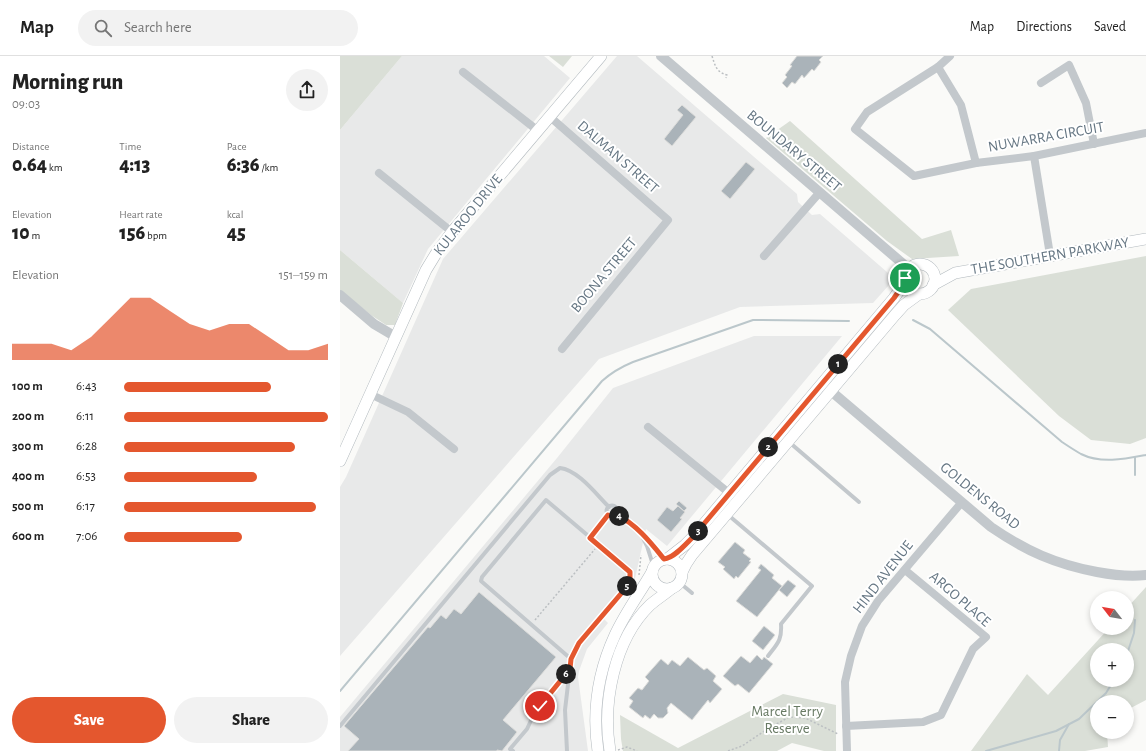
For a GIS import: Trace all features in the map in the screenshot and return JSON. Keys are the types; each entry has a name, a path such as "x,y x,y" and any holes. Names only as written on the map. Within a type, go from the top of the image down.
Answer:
{"main road":[{"name":"KULAROO DRIVE","path":"340,461 429,264 452,232 601,56"},
{"name":"THE SOUTHERN PARKWAY","path":"934,285 955,273 1146,239"},
{"path":"611,751 607,734 608,698 612,677 626,640 638,619 678,581 686,564 727,513 896,314 904,305 919,294 926,292 934,285 934,276 930,268 922,264 912,266 905,275 905,282 910,291 919,294"},
{"name":"THE SOUTHERN PARKWAY","path":"930,268 955,273"},
{"path":"598,751 595,732 595,712 603,668 616,634 653,570 659,561 665,559 685,545 692,538 894,298 905,282"},
{"path":"665,559 675,561 681,568 678,581"},
{"path":"653,570 654,582 662,588 678,581"}],"street":[{"name":"BOUNDARY STREET","path":"660,56 909,269"},
{"path":"950,56 938,67 867,112 855,129 914,176 976,163"},
{"path":"1042,83 1069,65 1086,103 1094,144"},
{"name":"NUWARRA CIRCUIT","path":"938,67 961,105 976,163 1034,156 1146,133"},
{"path":"463,72 537,130"},
{"name":"DALMAN STREET","path":"549,116 668,220"},
{"path":"1034,156 1050,255"},
{"path":"379,172 452,232"},
{"path":"764,256 820,192"},
{"name":"BOONA STREET","path":"562,348 668,220"},
{"path":"340,295 374,324 396,336"},
{"name":"GOLDENS ROAD","path":"822,383 962,502 1008,539 1050,560 1073,567 1109,574 1146,575"},
{"path":"370,394 408,412 454,449"},
{"path":"648,427 729,493"},
{"name":"HIND AVENUE","path":"846,751 845,682 855,643 862,626 870,612 962,502"},
{"name":"ARGO PLACE","path":"846,726 923,722 941,715 973,649 986,638 905,570"}],"lane":[{"path":"788,441 859,502"},
{"path":"340,726 550,475 560,468 567,469 581,478 609,507"},
{"path":"567,751 565,710 571,659 579,643 625,589 630,580 630,572 546,500 482,577 481,581 571,659"},
{"path":"609,507 614,506 617,508 617,515"},
{"path":"590,538 608,515 607,510 609,507"},
{"path":"727,513 812,586 781,624 781,635 779,642 768,656"},
{"path":"608,515 614,517 617,515 625,519 638,530 665,559"},
{"path":"638,530 647,546 653,570"},
{"path":"678,581 692,593"},
{"path":"513,751 510,749 527,729 534,714 570,669"}],"path":[{"path":"712,56 716,69 727,75 726,78"},
{"path":"534,621 596,548"},
{"path":"728,751 742,746 789,717 805,718 838,734"},
{"path":"611,751 627,747 637,751"}],"shaded area":[{"path":"402,56 544,56 570,78 428,249 403,303 340,250 340,130"},
{"path":"617,56 637,56 797,194 798,202 812,215 820,214 887,272 890,276 889,285 873,303 740,307 599,359 340,656 340,487 346,477 443,259"},
{"path":"754,336 842,336 667,546 646,529 634,583 604,619 608,623 587,649 579,671 578,677 588,751 340,751 340,717 557,458 613,388"}],"green space":[{"path":"340,56 402,56 340,130"},
{"path":"549,56 572,56 563,67"},
{"path":"790,121 922,239 951,230 959,256 912,259 887,241 766,138"},
{"path":"340,250 403,303 395,325 386,325 340,290"},
{"path":"1146,256 1146,438 1130,444 1091,440 1059,416 948,310 971,289"},
{"path":"1146,587 1146,700 1134,706 1134,695 1090,695 1090,739 1107,739 1108,747 1085,751 971,751 1027,674 1048,695 1090,649 1090,687 1134,687 1134,643 1095,643 1103,635 1134,635 1134,600"},
{"name":"Marcel Terry Reserve","path":"783,694 836,705 836,751 824,751 792,743 777,751 623,751 620,715 678,748"}],"building":[{"path":"797,56 823,56 819,60 821,62 814,71 812,69 804,78 802,75 795,84 792,82 787,88 782,83 787,77 785,75 792,66 790,65"},
{"path":"682,105 696,117 672,146 664,139 683,115 677,110"},
{"path":"746,162 755,169 730,199 721,191"},
{"path":"679,501 687,508 684,511 676,504"},
{"path":"678,506 685,512 680,518 682,519 671,532 657,520 667,507 673,511"},
{"path":"735,542 745,550 743,553 751,559 749,561 751,562 738,578 736,576 734,579 723,569 725,567 718,562"},
{"path":"761,564 774,575 772,578 782,586 757,617 736,601 761,570 758,568"},
{"path":"788,580 796,586 787,597 779,590"},
{"path":"479,592 556,657 503,720 517,732 502,751 348,751 359,739 344,726 428,627 430,628 441,615 446,619 454,609 461,614"},
{"path":"764,626 775,635 763,650 752,641"},
{"path":"757,655 762,660 764,657 773,664 749,693 738,684 735,686 723,676 741,656 750,663"},
{"path":"688,657 704,670 707,668 716,676 713,681 722,689 710,703 708,700 692,720 671,703 667,708 668,713 663,718 658,718 654,714 650,719 645,715 643,718 629,707 633,701 629,698 638,688 642,690 649,681 645,677 661,659 668,665 672,660 680,666"}],"waterway":[{"path":"340,691 602,381 609,375 633,362 753,320 849,321"},
{"path":"913,320 930,329 1062,442 1081,454 1105,460 1146,455"},
{"path":"1135,457 1135,475"},
{"path":"1131,643 1134,633 1135,620"},
{"path":"986,751 1056,731 1079,719 1106,693 1110,687"},
{"path":"1059,751 1060,740 1069,724"}],"route":[{"path":"540,706 570,669 571,659 579,643 625,589 630,580 630,572 590,538 608,515 614,517 617,515 625,519 638,530 664,559 667,559 677,552 692,538 894,298 905,282 905,278"}]}
